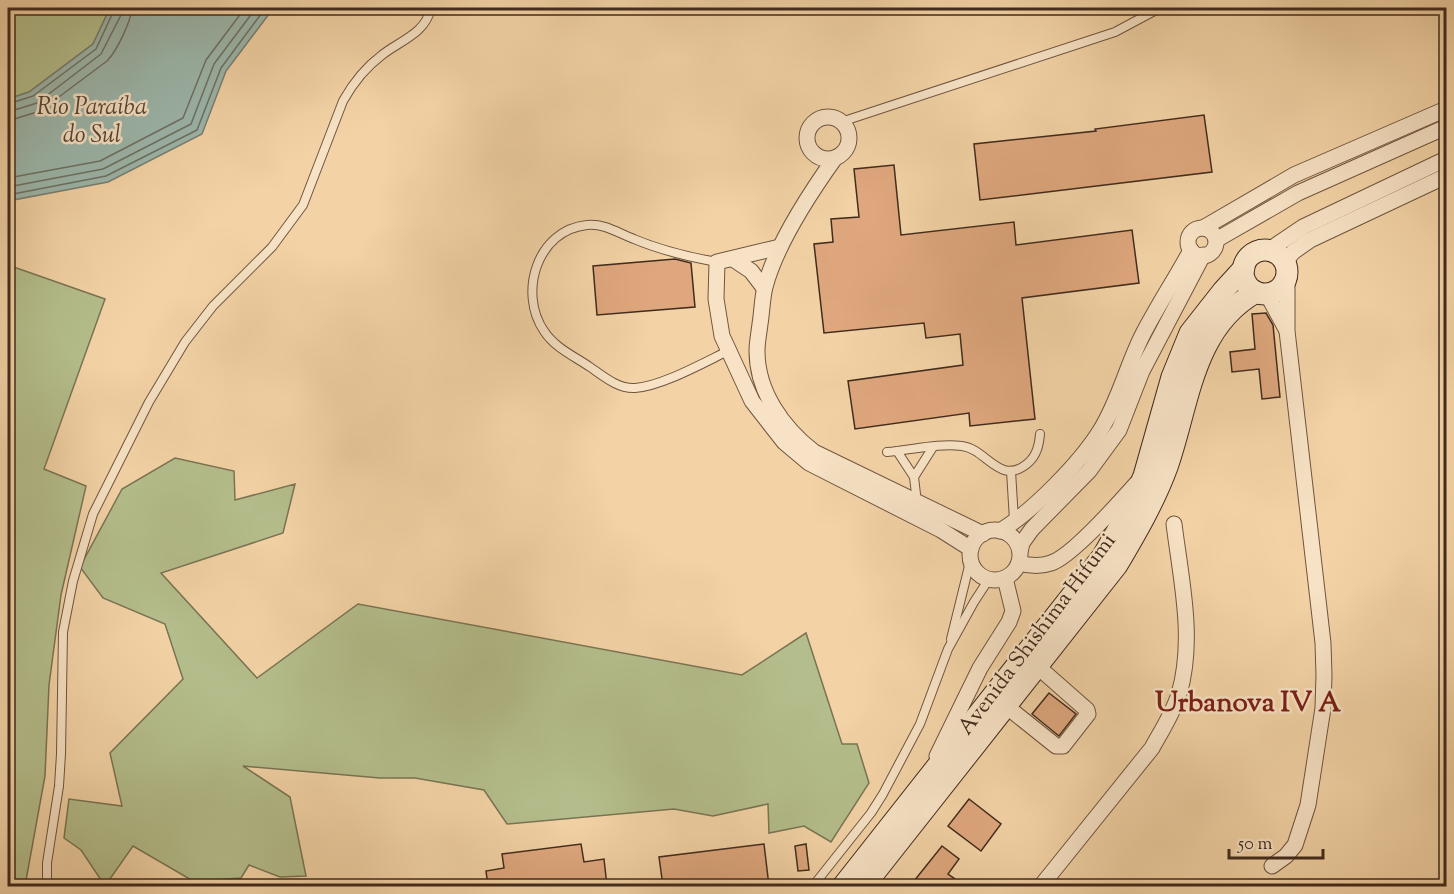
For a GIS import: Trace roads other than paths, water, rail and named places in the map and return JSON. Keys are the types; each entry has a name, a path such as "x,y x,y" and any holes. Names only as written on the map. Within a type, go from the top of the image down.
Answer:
{"street":[{"path":"1197,253 1188,242 1191,233 1199,228 1203,228 1294,175 1446,109"},
{"path":"820,179 815,154 808,142 810,128 815,122 828,117 842,122 846,126 849,138 845,150 835,158 820,179 780,247 764,288 757,350 761,380 773,405 792,433 814,452 983,534"},
{"path":"1197,253 1211,252 1216,240 1298,193 1446,127"},
{"path":"815,154 821,158 835,158"},
{"path":"1262,293 1279,289 1280,264 1303,227 1446,159"},
{"path":"1280,264 1310,240 1446,176"},
{"path":"1203,228 1212,232 1216,240"},
{"path":"780,247 717,262 716,299 719,320 728,351 752,400 784,442 796,453 809,462 941,530 971,554 976,571 989,579 1005,578 1011,574 1020,557 1022,543 1032,529 1089,471 1119,430 1142,371 1197,253"},
{"path":"1280,264 1256,252 1250,256 1244,268 1246,282 1262,293 1287,331"},
{"path":"1000,531 1039,501 1101,430 1144,333 1197,253"},
{"path":"733,259 752,271 764,288"},
{"path":"1272,866 1291,850 1305,815 1319,735 1324,675 1323,643 1280,264"},
{"name":"Avenida Shishima Hifumi","path":"864,886 1037,666 1110,561 1144,476 1172,377 1190,333 1244,268"},
{"name":"Avenida Shishima Hifumi","path":"843,886 919,788 1110,561 1150,510 1167,466 1197,362 1207,342 1227,315 1245,298 1262,293"},
{"path":"971,554 977,539 983,534 1000,531 1013,538 1020,557 1040,566 1054,563 1094,528 1144,476"},
{"path":"1041,886 1152,748 1179,694 1186,648 1186,627 1174,524"},
{"path":"919,788 980,668 1010,622 1013,611 1005,578"},
{"path":"1006,706 1056,746 1063,746 1088,714 1088,710 1037,666"}],"lane":[{"path":"46,886 47,863 59,786 63,632 73,581 93,514 148,402 185,342 213,306 272,247 303,205 343,100 350,88 384,53 414,35 424,24 431,8"},
{"path":"842,122 1115,32 1160,8"},
{"path":"717,262 634,240 603,225 576,226 556,238 545,249 539,261 531,292 538,320 552,341 609,380 622,386 634,388 659,381 728,351"},
{"path":"887,452 933,447 967,447 976,451 996,468 1011,471 1031,461 1036,453 1040,434"},
{"path":"914,477 933,447"},
{"path":"897,451 914,477 917,503"},
{"path":"1011,471 1014,522"},
{"path":"813,886 883,794 920,724 948,649 971,554"},
{"path":"948,649 989,579"}],"water":[{"name":"Rio Paraíba do Sul","path":"110,8 267,8 269,14 226,71 202,134 108,182 8,201 8,99 29,92 93,44"}],"district":[{"name":"Urbanova IV A","path":"1248,704"}]}
